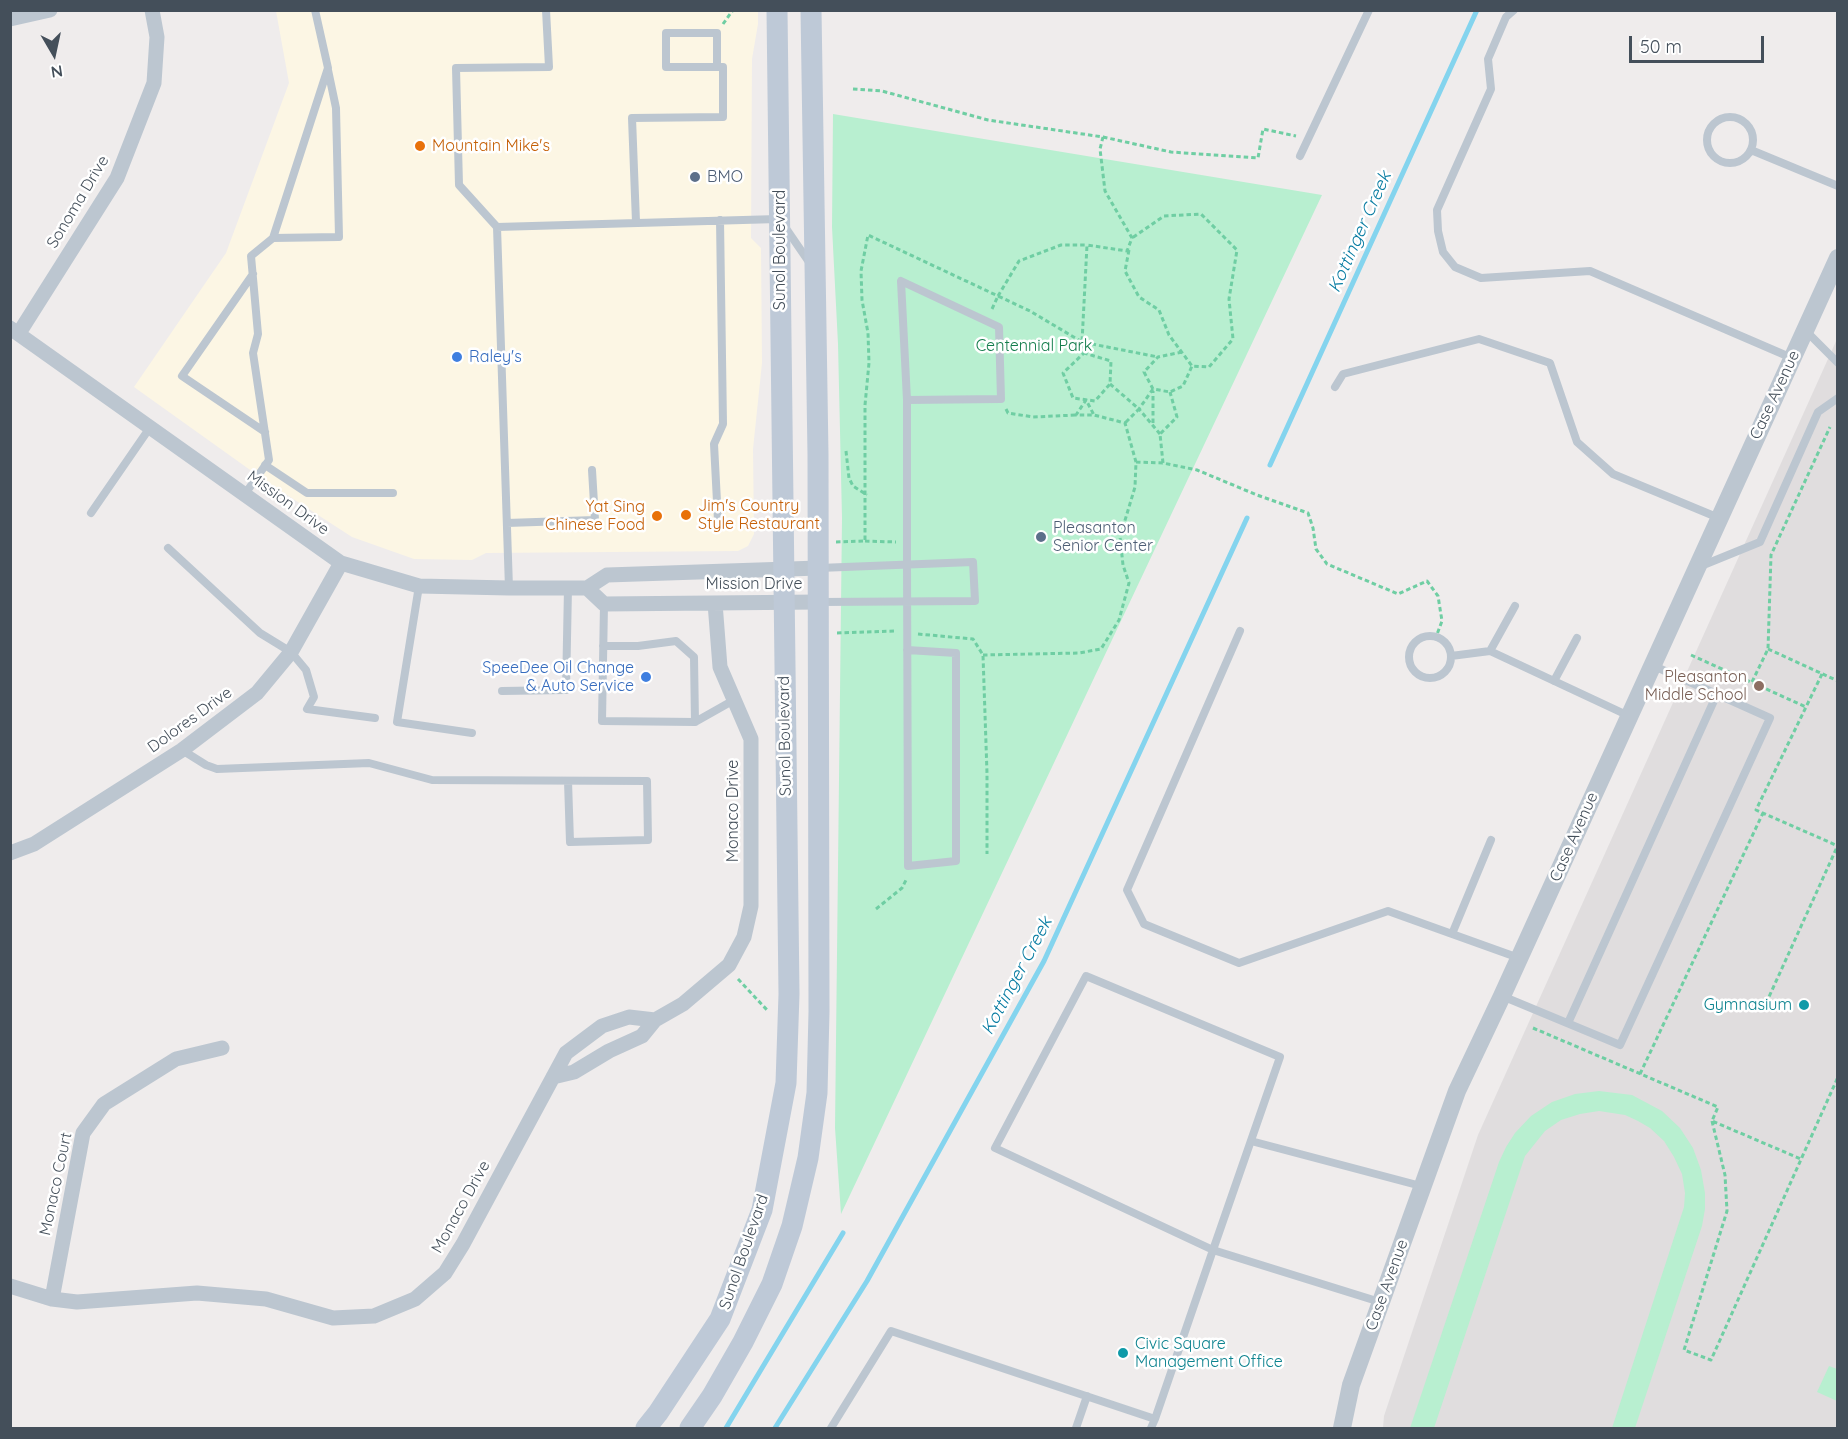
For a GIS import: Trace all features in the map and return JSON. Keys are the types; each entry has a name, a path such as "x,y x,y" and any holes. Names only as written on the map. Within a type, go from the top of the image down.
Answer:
{"main road":[{"name":"Sunol Boulevard","path":"646,1428 720,1319 762,1210 786,1083 789,994 777,10"},
{"name":"Sunol Boulevard","path":"690,1428 712,1396 743,1342 772,1284 792,1226 808,1158 817,1093 819,568 811,10"}],"street":[{"path":"10,18 50,10"},
{"name":"Sonoma Drive","path":"15,331 117,178 154,83 157,36 152,10"},
{"name":"Case Avenue","path":"1342,1428 1351,1385 1457,1091 1520,958 1837,258"},
{"name":"Mission Drive","path":"15,331 341,563 419,586 587,588 607,575 819,568"},
{"name":"Dolores Drive","path":"10,853 34,844 182,750 257,693 291,652 341,563"},
{"path":"587,588 604,604"},
{"name":"Mission Drive","path":"604,604 819,602"},
{"name":"Monaco Drive","path":"553,1077 574,1072 609,1051 642,1036 655,1020 683,1004 729,965 744,937 751,906 751,739 720,667 715,603"},
{"name":"Monaco Drive","path":"10,1286 52,1299 77,1302 197,1293 266,1299 333,1318 374,1316 415,1299 444,1273 463,1244 566,1053 602,1026 628,1017 655,1020"},
{"name":"Monaco Court","path":"52,1299 83,1133 104,1104 176,1059 222,1048"}],"lane":[{"path":"273,238 339,237 336,108 315,10"},
{"path":"509,588 497,227 459,185 456,68 549,67 546,10"},
{"path":"1300,156 1370,10"},
{"path":"1514,10 1506,17 1488,59 1491,89 1437,210 1438,231 1443,252 1455,267 1481,278 1590,271 1792,358"},
{"path":"636,222 632,118 723,117 723,67 717,67 666,67 666,33 717,33 717,67"},
{"path":"245,494 268,460 253,352 258,334 251,256 273,238 328,68"},
{"path":"1722,118 1739,119 1751,131 1753,140 1751,150 1737,161 1728,163 1719,160 1712,155 1708,147 1709,130 1722,118"},
{"path":"1751,150 1838,186"},
{"path":"497,227 780,219 815,270"},
{"path":"718,521 714,444 723,424 720,220"},
{"path":"253,274 182,376 265,432"},
{"path":"907,400 1001,399 999,327 902,281 907,400 907,650 908,866 956,861 956,653 907,650"},
{"path":"1805,330 1838,363"},
{"path":"1335,387 1343,374 1479,339 1550,363 1577,442 1613,474 1719,518"},
{"path":"1696,568 1760,542 1818,412 1838,398"},
{"path":"91,513 151,426"},
{"path":"265,465 307,493 393,493"},
{"path":"507,523 595,520 592,470"},
{"path":"168,548 260,633 291,652 306,670 309,679 314,697 308,709 375,718"},
{"path":"819,568 973,562 975,601 819,602"},
{"path":"419,586 398,722 472,733"},
{"path":"502,691 566,690 568,588"},
{"path":"604,604 602,721 695,722 734,700"},
{"path":"1490,651 1515,606"},
{"path":"1240,631 1127,890 1144,924 1239,963 1388,911 1520,958"},
{"path":"1436,637 1449,648 1451,656 1445,672 1438,677 1423,677 1412,668 1409,654 1419,639 1436,637"},
{"path":"1554,681 1576,638"},
{"path":"603,646 638,646 676,641 694,657 695,722"},
{"path":"1451,656 1490,651 1629,716"},
{"path":"1502,996 1620,1044 1770,718 1652,665"},
{"path":"1568,1023 1717,694"},
{"path":"182,750 217,769 369,763 432,780 646,781 648,840 570,842 568,781"},
{"path":"1452,933 1491,840"},
{"path":"1151,1428 1155,1419 1213,1250 1280,1057 1086,976 995,1148 1213,1250 1382,1302"},
{"path":"1251,1141 1423,1187"},
{"path":"831,1428 891,1331 1155,1419"},
{"path":"1076,1428 1087,1396"}],"path":[{"path":"853,89 882,91 988,120 1103,137 1171,152 1258,158 1263,129 1308,138"},
{"path":"1103,137 1100,148 1105,191 1132,238"},
{"path":"985,321 1019,261 1061,245 1087,245 1127,251 1132,238 1164,216 1201,214 1237,250 1229,299 1233,339 1209,367 1192,366"},
{"path":"839,553 836,542 865,542 867,495 865,405 869,363 861,271 868,235 1030,311 1082,342 1158,357 1182,352"},
{"path":"1130,244 1125,271 1139,297 1159,310 1169,335 1192,366"},
{"path":"1084,353 1082,342 1087,245"},
{"path":"1084,353 1111,361 1110,384 1095,401 1073,398 1063,373 1084,353"},
{"path":"1152,424 1153,389 1144,372 1158,357"},
{"path":"1153,389 1170,392 1183,386 1192,366"},
{"path":"1110,384 1139,409 1160,434 1164,463"},
{"path":"1125,423 1139,409 1153,389"},
{"path":"1160,434 1177,417 1170,392"},
{"path":"1001,399 1008,413 1033,417 1094,415 1125,423"},
{"path":"1076,415 1086,400"},
{"path":"1086,400 1094,415"},
{"path":"987,854 983,655 1079,653 1101,649 1119,620 1129,584 1123,565 1120,537 1135,487 1136,462 1125,423"},
{"path":"1752,682 1768,650 1771,555 1830,427"},
{"path":"846,450 847,470 853,486 867,495"},
{"path":"1136,462 1164,463 1197,470 1308,513 1316,549 1327,564 1398,594 1427,581 1438,597 1442,621 1436,637"},
{"path":"1768,650 1838,681"},
{"path":"1690,655 1806,707"},
{"path":"1763,1010 1837,846 1756,810 1822,674"},
{"path":"1640,1074 1763,813"},
{"path":"876,909 902,888 913,865"},
{"path":"729,965 741,982 788,1030"},
{"path":"1533,1028 1718,1107 1712,1121 1725,1175 1727,1211 1684,1350 1711,1360 1838,1077"},
{"path":"1712,1121 1801,1159"}],"shaded area":[{"path":"276,11 758,11 752,59 751,238 761,248 762,363 753,449 754,534 748,546 738,551 486,553 472,560 414,559 352,537 267,482 134,387 226,253 289,83"},
{"name":"Pleasanton Middle School","path":"1837,339 1837,1428 1383,1428 1384,1416 1478,1135"}],"green space":[{"name":"Centennial Park","path":"833,114 1322,195 841,1214 835,1128 842,518 838,344 832,227"},
{"path":"1599,1091 1632,1095 1662,1111 1680,1128 1693,1148 1701,1170 1705,1193 1702,1226 1635,1428 1612,1428 1684,1207 1685,1193 1682,1174 1664,1141 1650,1128 1625,1115 1599,1111 1561,1120 1545,1131 1525,1156 1434,1428 1410,1428 1506,1147 1531,1116 1552,1102 1575,1094"},
{"path":"1829,1366 1837,1369 1837,1401 1817,1392"}],"waterway":[{"name":"Kottinger Creek","path":"1270,465 1477,10"},
{"name":"Kottinger Creek","path":"775,1428 867,1281 1044,961 1247,518"},
{"path":"726,1428 843,1233"}],"place":[{"name":"Mountain Mike's","path":"420,146"},
{"name":"BMO","path":"695,177"},
{"name":"Raley's","path":"457,357"},
{"name":"Jim's Country Style Restaurant","path":"686,515"},
{"name":"Yat Sing Chinese Food","path":"657,516"},
{"name":"Pleasanton Senior Center","path":"1041,537"},
{"name":"SpeeDee Oil Change & Auto Service","path":"646,677"},
{"name":"Pleasanton Middle School","path":"1759,686"},
{"name":"Gymnasium","path":"1804,1005"},
{"name":"Civic Square Management Office","path":"1123,1353"}]}
